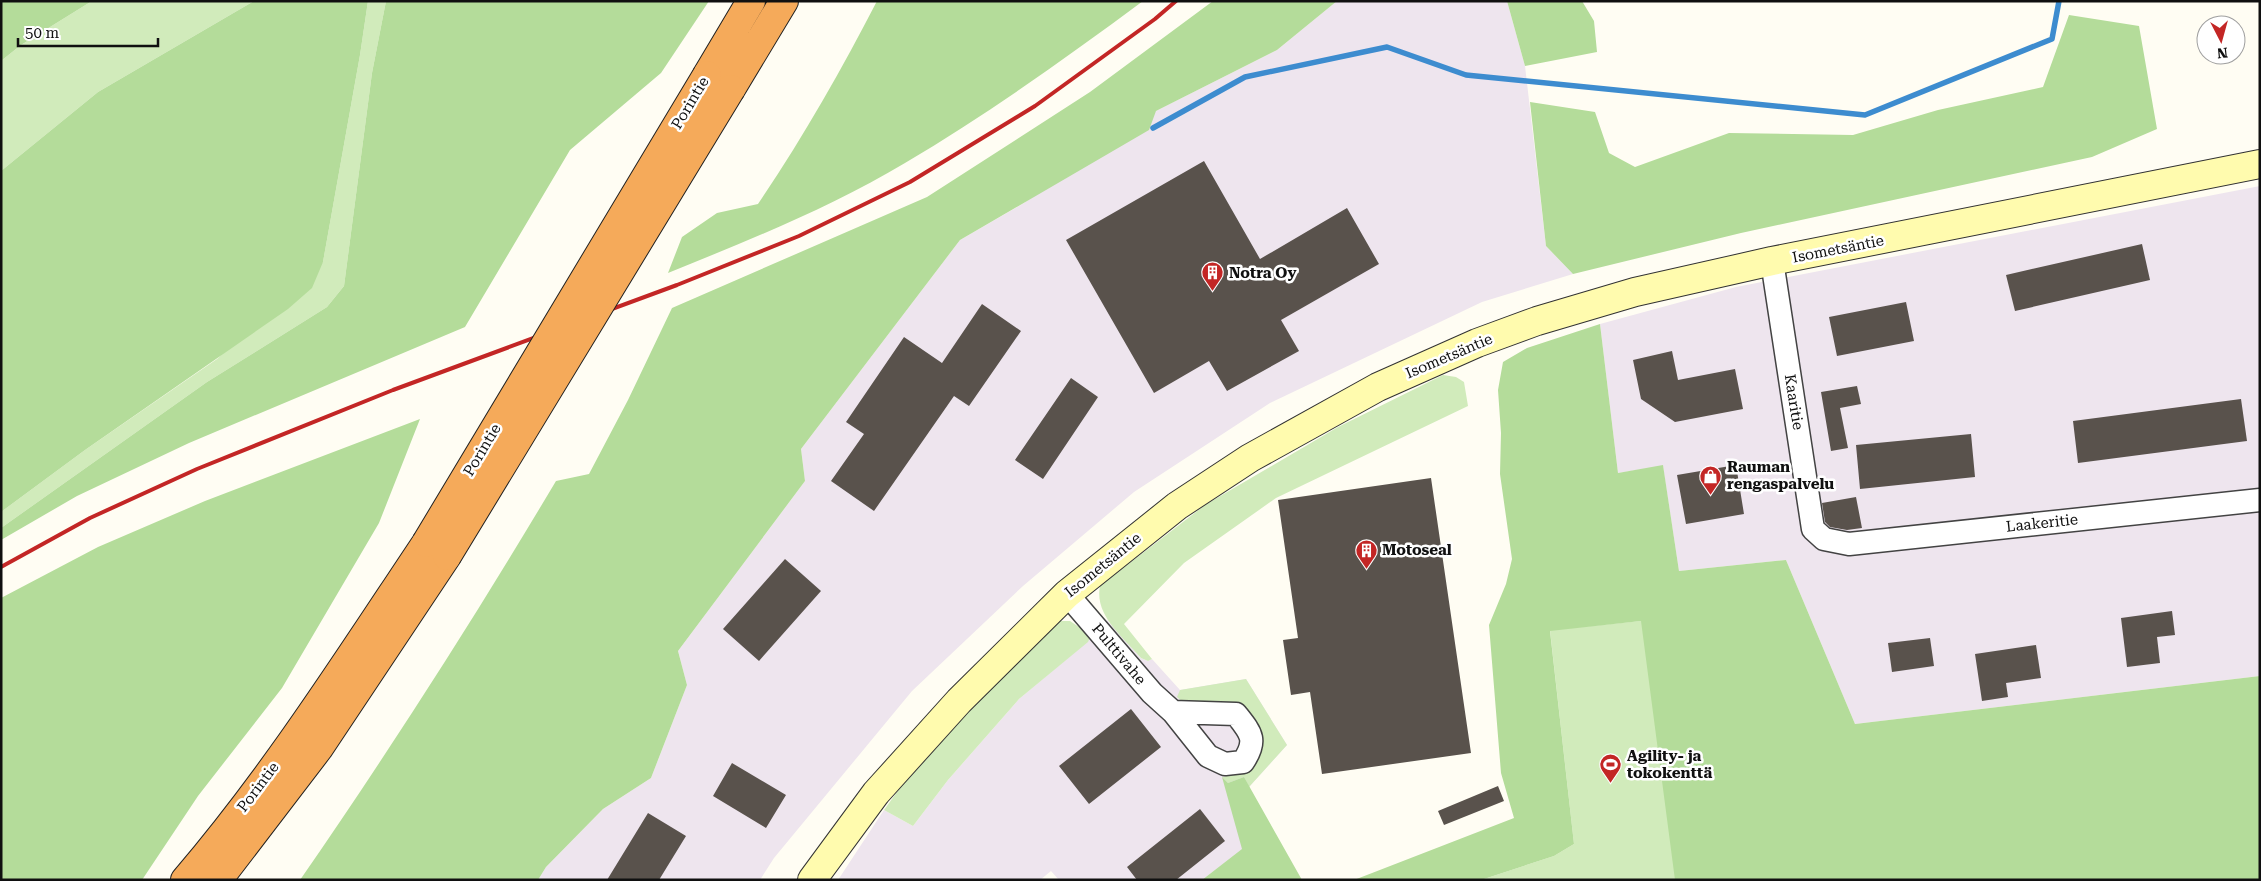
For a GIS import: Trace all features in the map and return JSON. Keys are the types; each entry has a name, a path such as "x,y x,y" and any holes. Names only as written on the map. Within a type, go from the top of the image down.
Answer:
{"highway":[{"name":"Porintie","path":"218,880 319,748 437,550 707,75 752,1"},
{"name":"Porintie","path":"185,880 226,830 437,550 731,89 784,1"}],"main road":[{"name":"Isometsäntie","path":"812,880 876,793 959,702 1068,594 1177,506 1250,458 1378,387 1477,343 1537,321 1635,292 1772,261 2260,164"}],"street":[{"name":"Kaaritie","path":"1772,261 1813,529 1824,539"},
{"name":"Laakeritie","path":"1824,539 1849,544 2260,500"},
{"name":"Pulttivahe","path":"1068,594 1152,693 1173,712"}],"shaded area":[{"path":"1337,1 1507,1 1525,66 1546,246 1573,274 1482,302 1270,403 1134,492 1023,586 912,691 774,858 760,880 538,880 546,867 603,809 651,778 687,685 678,651 805,481 801,449 960,240 1024,203 1156,111 1277,50"},
{"path":"2260,186 2260,676 1855,724 1786,560 1679,571 1663,466 1618,473 1600,324 1736,287"},
{"path":"1107,620 1141,658 1148,661 1152,659 1180,690 1246,679 1287,745 1249,787 1242,850 1202,880 1059,880 1051,871 1040,880 838,880 884,810 913,826 948,780 1019,699 1087,642 1091,635"}],"green space":[{"path":"1,1 92,1 21,45 1,61"},
{"path":"92,1 254,1 98,92 1,171 1,61 21,45"},
{"path":"254,1 368,1 323,262 312,288 288,309 85,450 1,512 1,171 98,92"},
{"path":"368,1 386,1 372,73 344,286 327,307 207,382 1,528 1,512 85,450 217,359 323,262"},
{"path":"386,1 709,1 661,73 570,150 465,327 189,443 77,496 1,540 1,528 207,382 327,307 344,286 372,73"},
{"path":"877,1 1143,1 996,105 905,163 848,195 818,209 668,273 682,237 717,213 758,204 821,104"},
{"path":"1213,1 1337,1 1277,50 1156,111 1149,130 960,240 801,449 805,481 678,651 687,685 651,778 603,809 546,867 538,880 300,880 367,782 431,683 556,481 589,474 628,400 672,308 927,197 1090,92"},
{"path":"1507,1 1582,1 1594,21 1597,52 1525,66"},
{"path":"2069,15 2139,26 2157,129 2092,157 1741,233 1573,274 1546,246 1530,102 1595,112 1609,153 1635,167 1729,133 1853,135 1938,110 2043,87"},
{"path":"1600,324 1618,473 1663,465 1679,571 1786,560 1855,724 2260,676 2260,880 1675,880 1641,621 1550,631 1574,844 1554,856 1481,880 1354,880 1514,818 1501,773 1489,625 1506,584 1512,559 1500,474 1501,433 1498,390 1503,362 1527,348"},
{"path":"1443,375 1456,377 1464,382 1468,406 1276,498 1184,563 1124,624 1152,659 1148,661 1141,658 1112,625 1101,607 1099,597 1100,586 1205,505 1338,427"},
{"path":"420,419 379,523 282,688 198,796 142,880 1,880 1,598 98,547 205,501"},
{"path":"1057,621 1070,621 1091,635 1088,642 1019,699 948,780 913,826 884,810 918,763 970,705"},
{"path":"1641,621 2084,880 1481,880 1554,856 1574,844 1550,630"},
{"path":"1246,679 1287,745 1249,787 1244,777 1228,783 1222,777 1235,773 1249,763 1259,751 1262,744 1262,735 1253,719 1183,702 1177,697 1180,690"},
{"path":"1222,777 1228,783 1244,777 1302,880 1202,880 1242,849"}],"building":[{"name":"Notra Oy","path":"1204,161 1260,259 1347,208 1379,264 1281,320 1299,351 1227,391 1209,361 1154,393 1066,240"},
{"path":"2142,244 2150,280 2015,311 2006,275"},
{"path":"1906,302 1914,341 1837,356 1829,317"},
{"path":"982,304 1021,331 969,406 954,396 874,511 831,481 864,434 846,422 904,337 942,363"},
{"path":"1672,351 1678,380 1735,369 1743,409 1675,422 1641,399 1633,360"},
{"path":"1071,378 1098,397 1043,479 1015,460"},
{"path":"1857,386 1861,404 1840,408 1848,448 1831,451 1821,392"},
{"path":"2241,399 2247,441 2078,463 2073,421"},
{"path":"1971,434 1975,477 1860,489 1856,445"},
{"name":"Rauman rengaspalvelu","path":"1736,465 1744,514 1686,524 1677,475"},
{"name":"Motoseal","path":"1431,478 1471,753 1322,774 1310,692 1291,695 1283,640 1298,638 1278,500"},
{"path":"1856,497 1862,528 1847,530 1830,527 1825,522 1822,503"},
{"path":"785,559 821,591 759,661 723,629"},
{"path":"2172,611 2175,635 2157,637 2160,663 2127,667 2121,618"},
{"path":"1930,638 1934,666 1892,672 1888,643"},
{"path":"2036,645 2041,678 2006,683 2008,697 1982,701 1975,654"},
{"path":"1131,709 1161,747 1089,804 1059,766"},
{"path":"732,763 786,795 766,828 713,796"},
{"path":"1498,786 1504,801 1444,825 1438,811"},
{"path":"1200,809 1225,841 1176,880 1137,880 1127,867"},
{"path":"648,813 686,836 659,880 607,880"}],"waterway":[{"path":"1153,128 1245,77 1387,47 1466,75 1865,115 2052,39 2059,1"}],"railway":[{"path":"1,567 90,518 197,469 393,390 677,285 799,236 910,182 1035,106 1155,19 1176,1"}],"place":[{"name":"Notra Oy","path":"1213,292"},
{"name":"Rauman rengaspalvelu","path":"1711,495"},
{"name":"Motoseal","path":"1366,569"},
{"name":"Agility- ja tokokenttä","path":"1611,784"}]}
